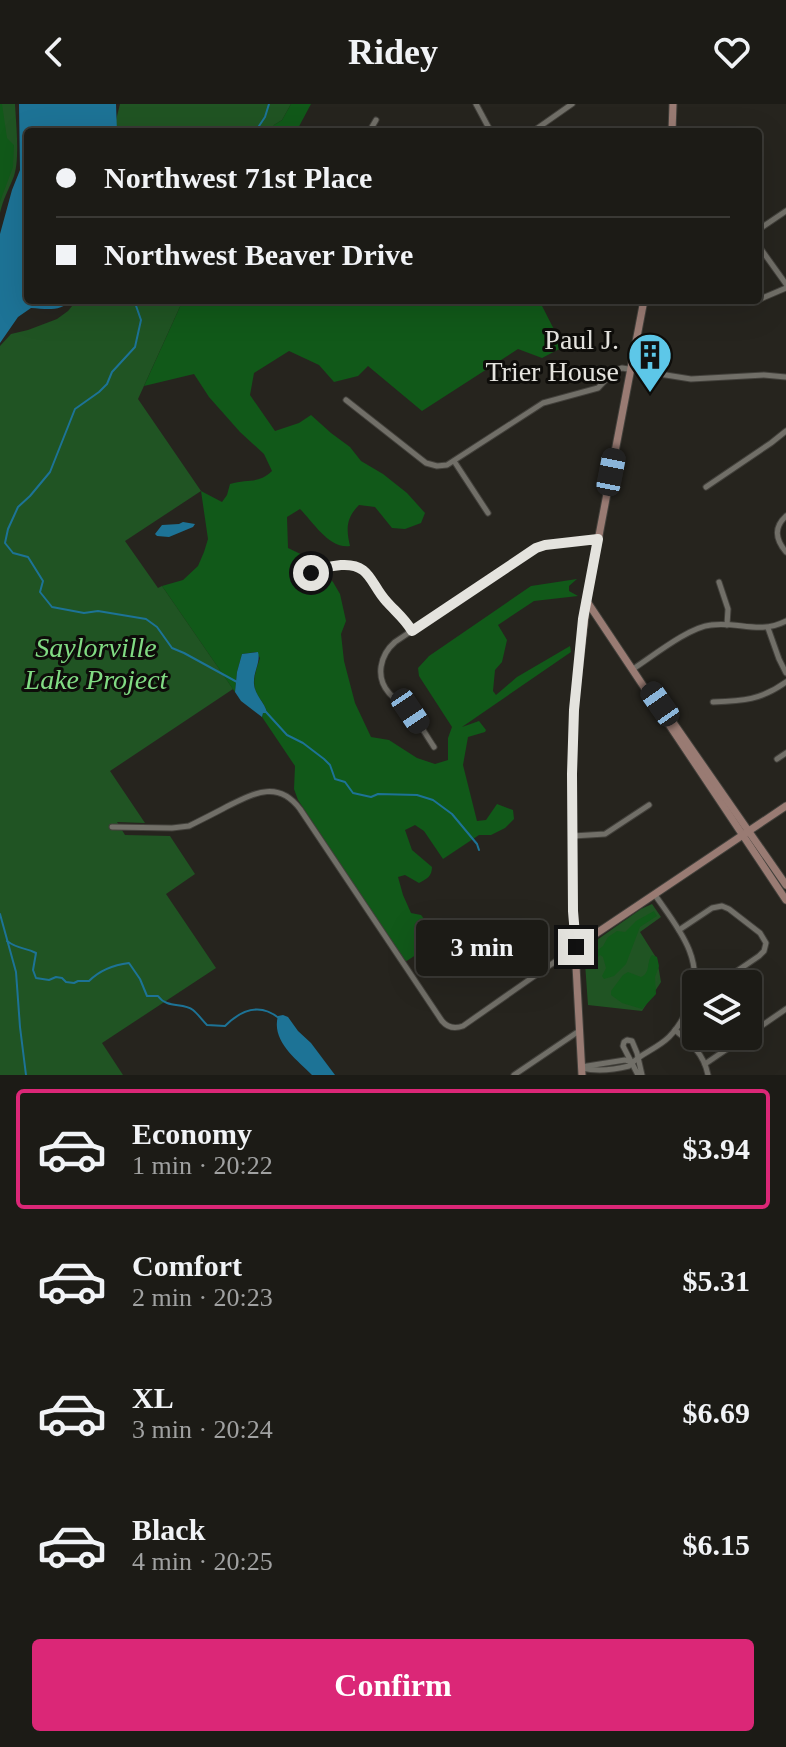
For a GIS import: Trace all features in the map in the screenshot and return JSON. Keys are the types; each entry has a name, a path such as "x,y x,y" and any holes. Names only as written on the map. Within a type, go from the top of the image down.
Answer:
{"main road":[{"path":"672,128 673,104"},
{"path":"582,1071 573,911 574,706 586,600 643,304"},
{"path":"586,600 746,833 786,885"},
{"path":"576,947 786,806"},
{"path":"746,833 786,900"}],"street":[{"path":"476,104 489,128"},
{"path":"538,128 572,104"},
{"path":"371,128 376,120"},
{"path":"762,227 786,211"},
{"path":"762,251 786,286 762,298"},
{"path":"346,400 426,463 443,466 543,403 594,390 615,370 622,368 682,379 749,375 786,377"},
{"path":"706,487 786,431"},
{"path":"454,461 488,513"},
{"path":"786,516 779,524 777,533 778,542 786,552"},
{"path":"434,747 407,707 386,690 380,673 381,661 387,650 536,548 598,539"},
{"path":"311,573 327,566 357,565 366,572 387,603 412,631"},
{"path":"719,582 728,609 727,625"},
{"path":"633,669 698,628 711,625 768,628 786,621"},
{"path":"768,628 786,673"},
{"path":"713,702 754,699 786,682"},
{"path":"777,759 786,753"},
{"path":"112,827 189,826 263,791 290,798 442,1021 455,1028 463,1026 576,947"},
{"path":"573,836 605,834 649,805"},
{"path":"654,894 693,956 695,970"},
{"path":"679,930 712,908 722,906 729,909 760,933 766,943 762,954 739,970"},
{"path":"762,1025 786,1009"},
{"path":"582,1071 634,1060 661,1044 682,1019"},
{"path":"675,1030 694,1046 708,1075"},
{"path":"514,1075 579,1031"},
{"path":"705,1064 725,1050"},
{"path":"634,1060 640,1075"}],"green space":[{"path":"0,104 15,104 17,151 16,169 0,213"},
{"path":"0,104 7,138 14,145 13,167 0,202"},
{"path":"120,104 291,104 282,120 273,128 114,128"},
{"path":"291,104 311,104 298,128 273,128 282,120"},
{"name":"Saylorville Lake Project","path":"74,304 181,304 138,399 201,491 125,541 158,588 162,586 233,689 110,771 145,823 117,822 125,835 170,836 195,874 166,894 216,968 102,1043 123,1075 0,1075 0,346 11,334 57,319"},
{"path":"181,304 541,304 563,347 542,358 518,349 422,411 368,366 358,376 334,382 319,365 289,351 254,373 250,395 275,431 299,423 311,415 350,447 361,461 407,493 425,513 421,523 405,529 392,528 375,507 359,505 348,524 350,546 342,546 329,539 300,509 287,517 288,548 311,559 340,594 346,621 341,634 344,661 355,703 371,737 389,740 417,758 435,764 448,760 448,738 452,727 419,676 418,668 429,656 531,586 577,579 569,586 569,591 578,596 534,601 498,625 507,640 502,662 495,670 493,691 496,695 517,677 570,646 571,652 462,727 479,721 486,730 468,737 463,765 477,821 486,820 497,804 513,810 514,819 505,828 491,835 479,835 443,859 424,831 415,825 405,830 412,850 432,867 428,877 419,883 405,875 398,877 411,913 421,915 428,924 425,935 418,940 419,953 405,962 298,800 294,789 295,766 262,717 263,713 267,713 254,685 260,658 256,652 242,654 235,692 162,586 183,580 198,566 204,552 208,539 201,491 222,502 230,484 257,480 272,471 264,454 209,397 194,374 144,386"},
{"path":"652,904 661,917 640,932 657,959 661,982 642,1011 588,1005 584,949"},
{"path":"654,911 657,916 640,927 626,964 614,976 604,979 602,976 606,968 603,957 600,955 595,960 595,968 590,964 590,956 603,946 608,937 617,931 625,932 636,921"},
{"path":"652,955 657,957 659,966 655,977 656,994 642,1009 622,1003 611,995 623,975 628,972 641,977 644,975"}],"water":[{"path":"19,104 116,104 117,128 24,128 24,304 67,304 58,308 31,308 18,317 0,343 0,234 20,170"},
{"path":"195,524 169,537 155,534 162,525"},
{"path":"258,652 254,684 267,713 263,713 262,717 241,701 235,692 242,654"},
{"path":"283,1015 311,1043 335,1075 312,1075 292,1056 278,1034 278,1016"}],"waterway":[{"path":"258,128 269,104"},
{"path":"135,304 141,320 135,347 112,372 107,384 75,409 50,472 18,507 5,543 13,553 28,557 43,581 40,592 52,607 146,619 157,627 172,648 237,682"},
{"path":"266,712 287,735 324,759 335,779 345,782 353,793 371,797 378,794 417,795 433,800 452,814 479,850"},
{"path":"0,914 16,972 26,1075"},
{"path":"7,941 36,953 33,970 36,978 49,980 56,977 74,983 89,981 107,969 129,963 147,996 158,996 166,1003 189,1008 207,1025 225,1026 251,1010 265,1011 280,1019"}],"place":[{"name":"Paul J. Trier House","path":"650,394"}],"route":[{"path":"311,573 327,566 357,565 366,572 387,603 412,631 536,548 598,539 583,619 574,710 573,911 576,947"}]}
